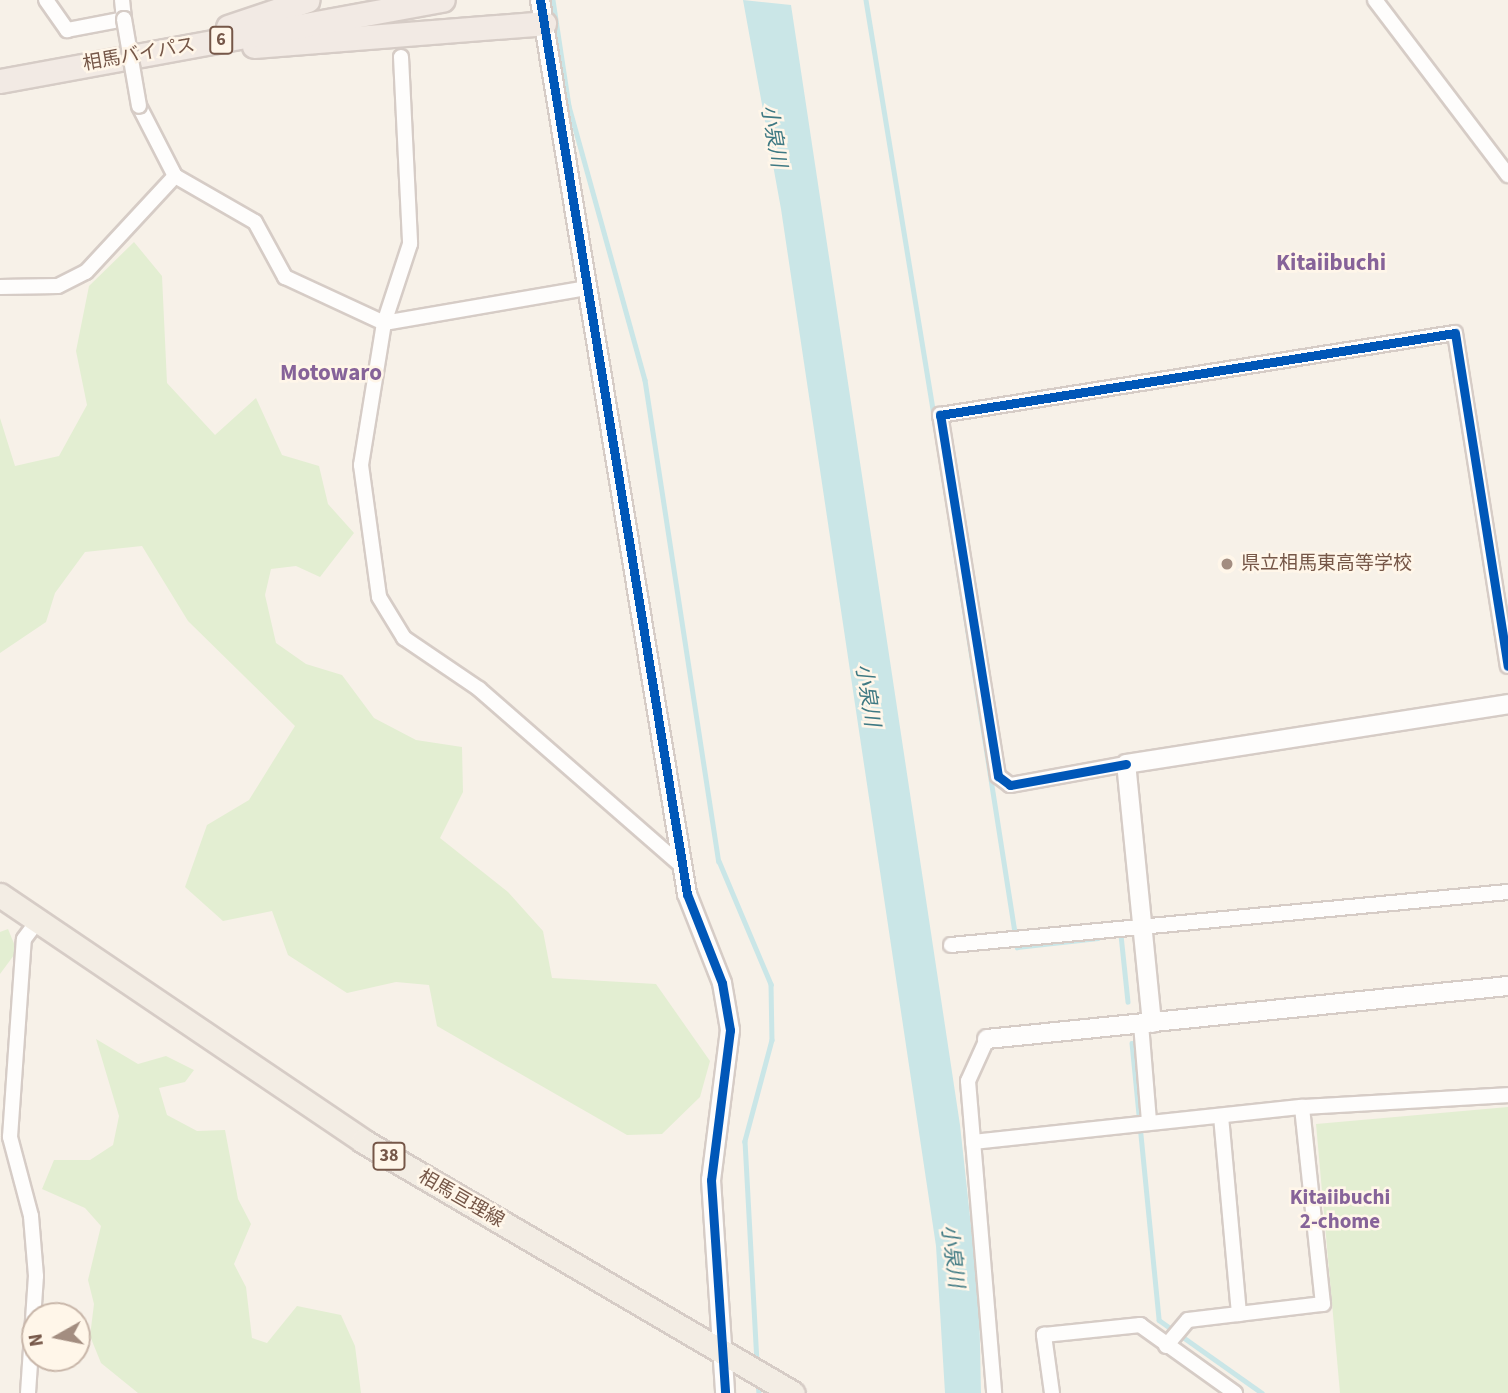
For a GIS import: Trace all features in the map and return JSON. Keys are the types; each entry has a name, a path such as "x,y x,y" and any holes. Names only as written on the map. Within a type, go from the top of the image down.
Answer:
{"highway":[{"path":"148,53 308,0"},
{"name":"相馬バイパス","path":"0,81 443,0"},
{"path":"148,53 544,23"}],"main road":[{"name":"相馬亘理線","path":"0,895 363,1141 793,1393"}],"street":[{"path":"46,0 67,30 124,19"},
{"path":"122,0 139,106 175,176 256,222 285,277 384,323 586,288"},
{"path":"540,0 682,866 722,983 730,1030 711,1180 725,1393"},
{"path":"1375,0 1508,175"},
{"path":"401,57 410,244 384,323 361,465 379,597 404,638 479,689 682,866"},
{"path":"0,287 58,286 86,272 175,176"},
{"path":"1508,666 1455,333 940,415 998,776 1010,785 1126,764 1508,704"},
{"path":"1126,764 1142,925 1146,1023 1143,1122"},
{"path":"951,945 1508,892"},
{"path":"28,1393 36,1276 31,1216 10,1137 24,939 39,919"},
{"path":"994,1393 968,1080 987,1039 1508,986"},
{"path":"973,1142 1302,1107 1508,1095"},
{"path":"1168,1344 1188,1320 1323,1304 1302,1107"},
{"path":"1221,1116 1239,1314"},
{"path":"1052,1393 1044,1335 1140,1325 1235,1393"}],"green space":[{"path":"134,242 162,276 167,383 215,435 256,398 282,455 319,466 328,504 354,533 320,577 296,566 271,569 265,595 276,643 306,664 342,675 374,718 416,740 462,747 463,792 440,838 508,892 543,931 552,978 656,984 710,1061 700,1097 662,1134 627,1135 437,1026 429,985 396,982 347,993 288,955 272,911 223,921 185,887 207,825 249,800 295,726 188,621 142,546 85,552 55,593 46,622 0,653 0,418 15,466 59,456 87,405 76,351 89,286"},
{"path":"8,929 17,951 0,974 0,932"},
{"path":"96,1039 138,1064 166,1056 194,1070 185,1082 159,1088 167,1115 197,1131 225,1130 238,1199 251,1224 234,1264 246,1287 252,1338 267,1343 297,1306 341,1315 355,1346 361,1393 138,1393 101,1363 91,1338 94,1304 88,1280 101,1226 85,1208 42,1189 54,1160 90,1160 113,1145 119,1116"},
{"path":"1508,1107 1508,1393 1340,1393 1316,1124"}],"water":[{"name":"小泉川","path":"743,0 791,5 960,1125 979,1299 981,1393 945,1393 936,1246 781,209"}],"waterway":[{"path":"553,0 569,106 645,380 719,861 771,984 772,1040 745,1141 757,1364"},
{"path":"866,0 934,415"},
{"path":"957,562 1017,947 1098,938"},
{"path":"1121,935 1128,1002"},
{"path":"1132,1043 1159,1320 1262,1393"},
{"path":"758,1380 759,1393"}],"cycle path":[{"path":"540,0 687,894 722,983 730,1030 711,1180 725,1393"},
{"path":"1126,764 1010,785 998,776 940,415 1455,333 1508,666"}],"place":[{"name":"県立相馬東高等学校","path":"1227,564"}],"district":[{"name":"Kitaiibuchi","path":"1331,263"},
{"name":"Motowaro","path":"331,373"},
{"name":"Kitaiibuchi 2-chome","path":"1340,1209"}]}
